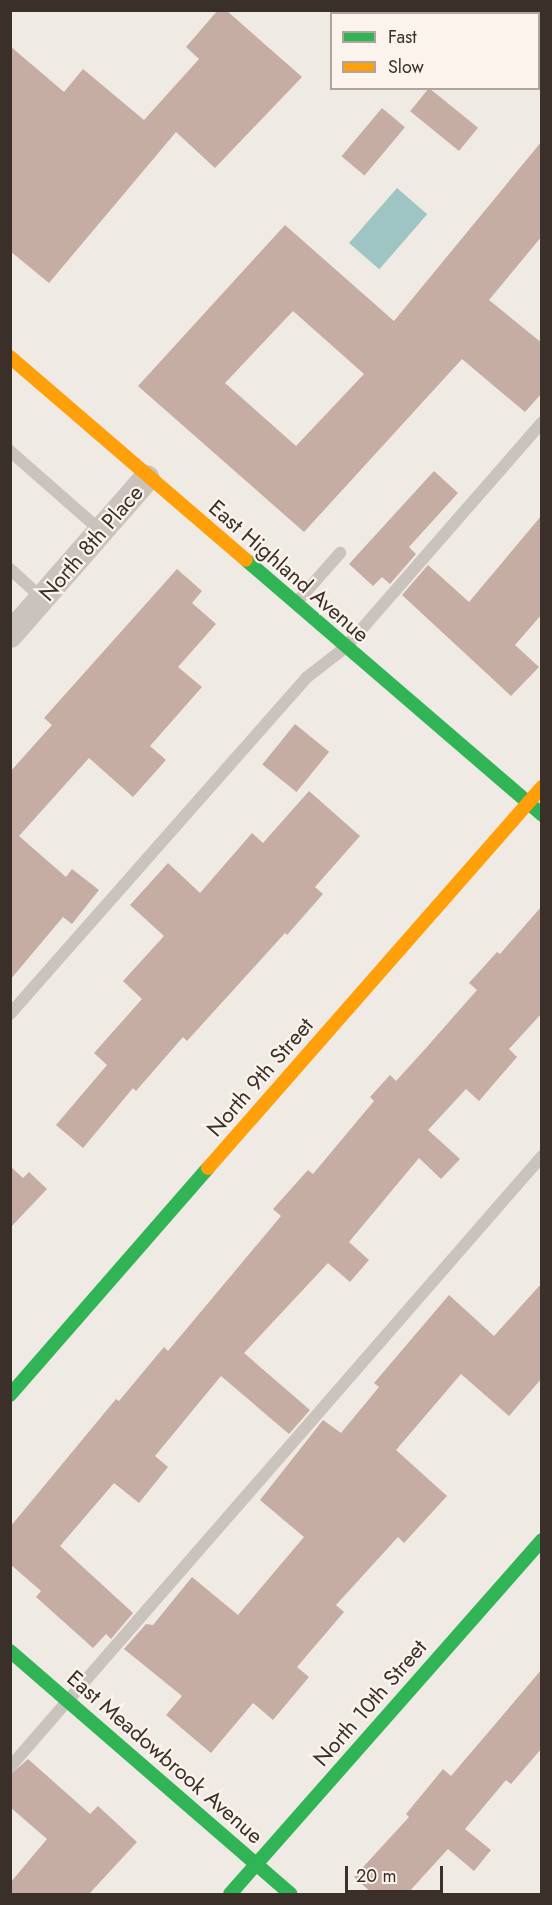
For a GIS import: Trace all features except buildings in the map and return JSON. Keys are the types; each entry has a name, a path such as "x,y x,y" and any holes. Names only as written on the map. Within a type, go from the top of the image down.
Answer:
{"street":[{"name":"East Highland Avenue","path":"10,357 147,478 542,815"},
{"name":"North 8th Place","path":"10,635 147,478"},
{"name":"North 9th Street","path":"10,1395 542,787"},
{"name":"North 10th Street","path":"230,1894 542,1540"},
{"name":"East Meadowbrook Avenue","path":"10,1651 291,1894"}],"lane":[{"path":"10,1014 306,678 346,647 542,422"},
{"path":"10,451 101,531"},
{"path":"296,604 340,553"},
{"path":"10,569 42,598"},
{"path":"10,1767 69,1702 412,1301 542,1156"}],"water":[{"path":"397,188 427,214 379,269 349,243"}],"traffic: fast":[{"path":"246,560 542,815"},
{"path":"10,1395 208,1168"},
{"path":"230,1894 542,1540"},
{"path":"10,1651 291,1894"}],"traffic: slow":[{"path":"10,357 246,560"},
{"path":"208,1168 542,787"}]}
